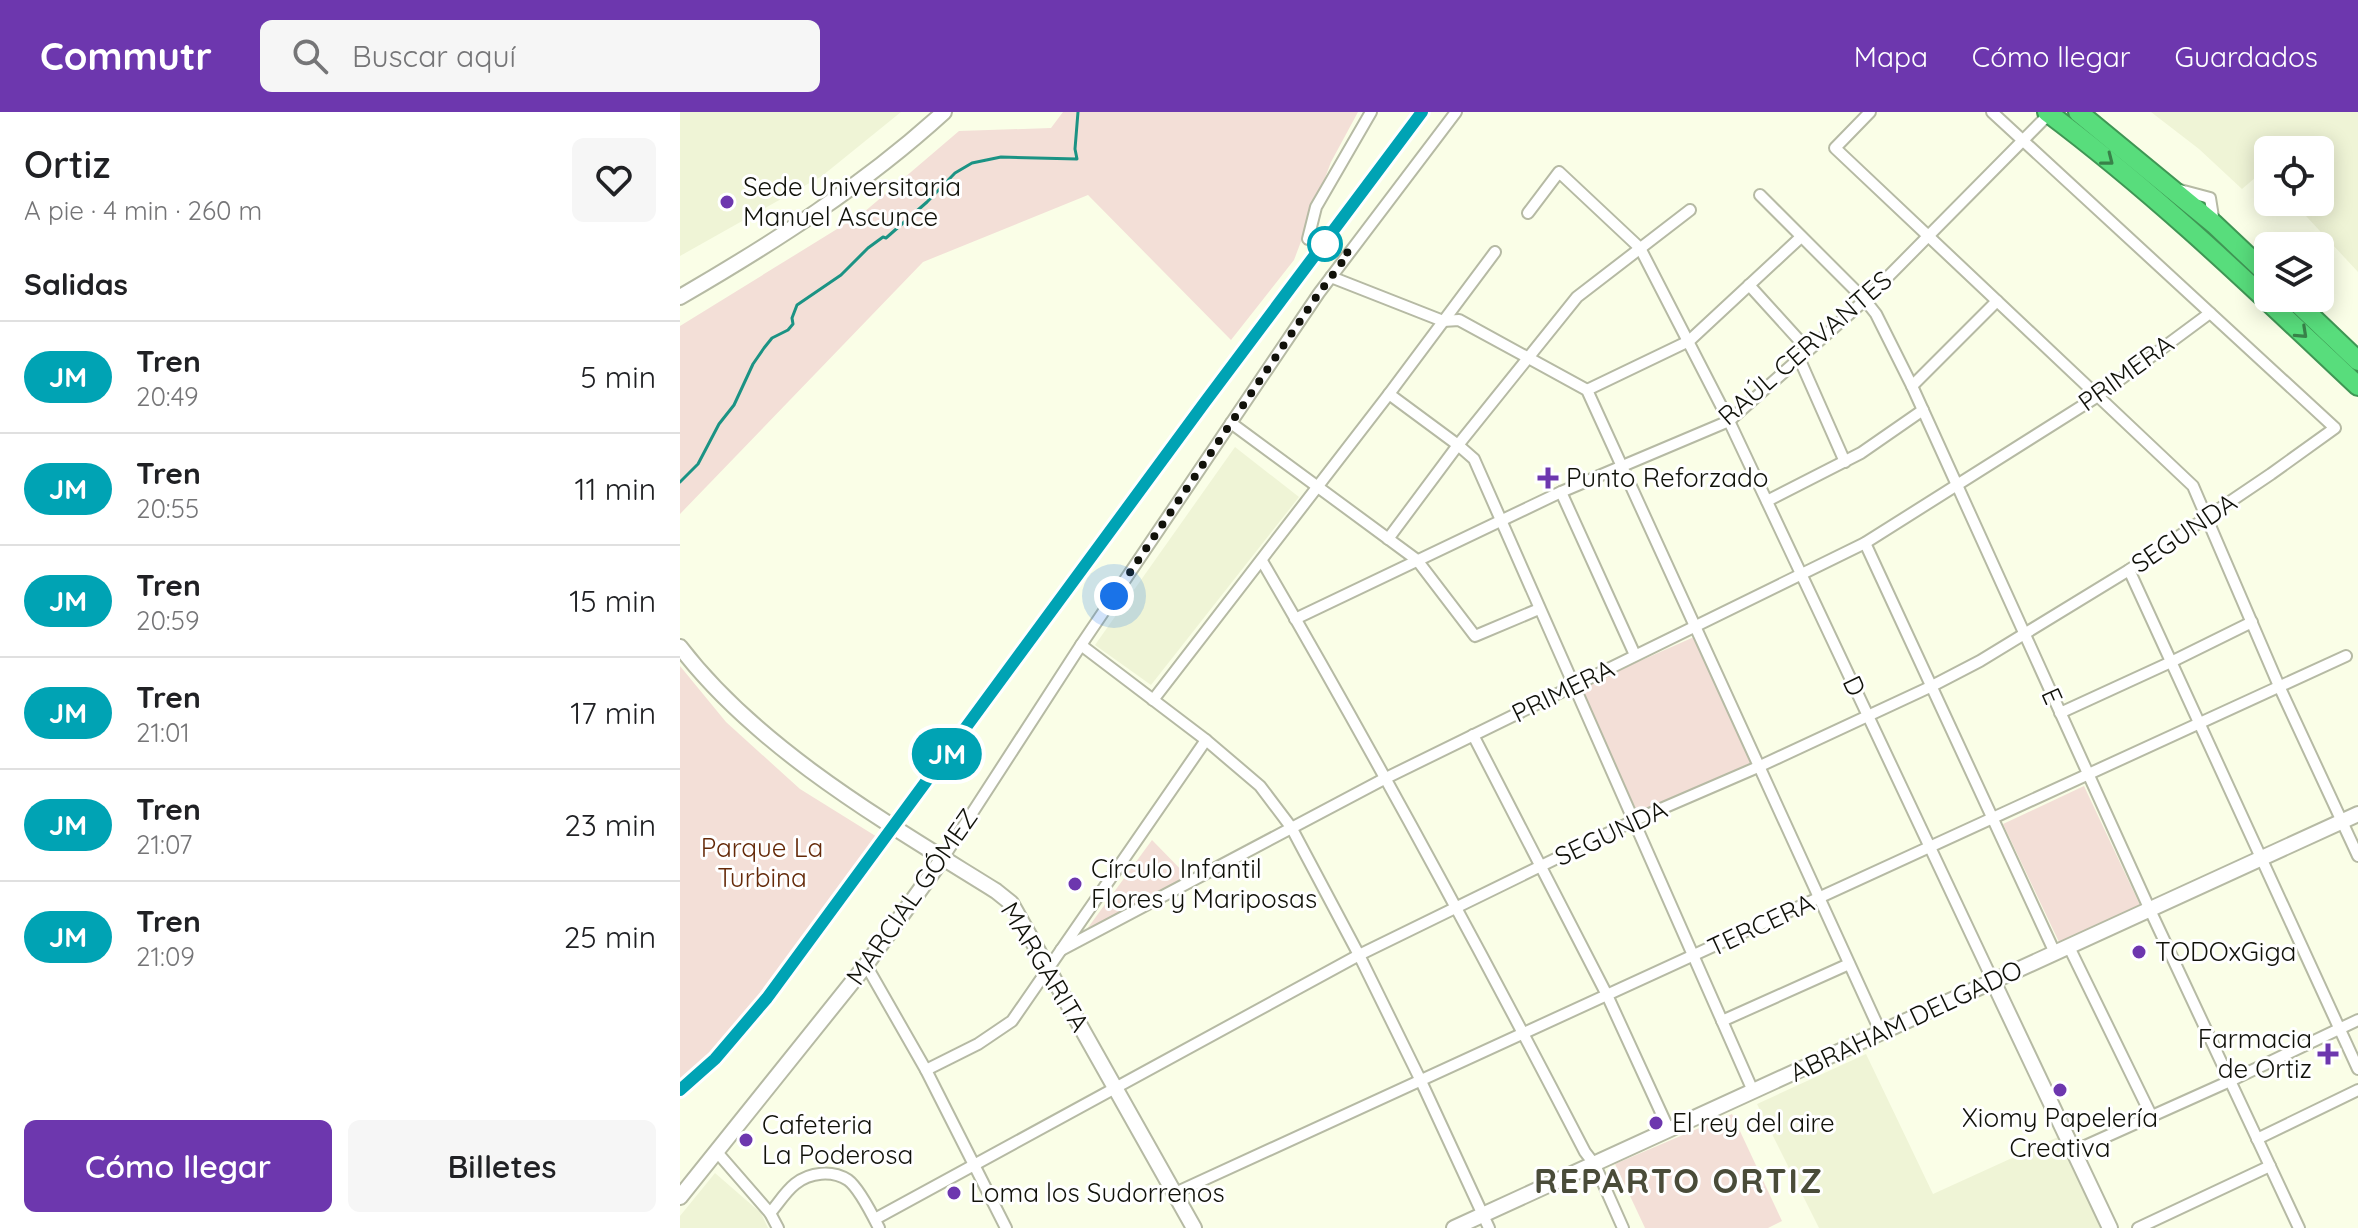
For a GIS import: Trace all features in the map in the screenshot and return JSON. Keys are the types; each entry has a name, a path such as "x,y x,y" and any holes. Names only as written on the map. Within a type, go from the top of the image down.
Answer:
{"highway":[{"path":"2078,112 2173,188 2254,262"},
{"path":"2049,113 2208,244 2358,386"},
{"path":"2307,312 2358,361"}],"main road":[{"path":"680,297 767,246 907,146 944,112"},
{"name":"MARGARITA","path":"680,647 736,707 833,787 1011,903 1194,1228"},
{"name":"ABRAHAM DELGADO","path":"1454,1228 1486,1222 1669,1130 2358,814"},
{"name":"MARCIAL GÓMEZ","path":"680,1197 866,965 943,858"},
{"name":"D","path":"1993,981 2110,1228"}],"street":[{"path":"1308,239 1316,207 1371,112"},
{"name":"MARCIAL GÓMEZ","path":"943,858 1081,645 1331,277 1456,112"},
{"path":"1870,112 1835,148 2218,511"},
{"path":"1992,112 2210,313"},
{"name":"RAÚL CERVANTES","path":"1295,619 1561,492 1729,421 1865,300 2049,113"},
{"name":"D","path":"1528,213 1559,172 1640,248 1729,421 1993,981"},
{"path":"2152,195 2173,188"},
{"name":"E","path":"1760,195 1876,314 1912,386 2150,910 2299,1228"},
{"path":"1388,539 1458,445 1577,297 1690,210"},
{"path":"2208,244 2214,224"},
{"path":"1587,390 1689,341 1801,237"},
{"path":"1153,700 1495,252"},
{"path":"1331,277 1443,321 1459,320 1587,390 1881,1033"},
{"path":"1749,285 1808,350"},
{"path":"1912,386 1997,301"},
{"name":"PRIMERA","path":"926,1070 978,1044 1012,1021 1061,950 1384,779 1865,543 2098,396 2210,313"},
{"name":"SEGUNDA","path":"877,1224 974,1166 1359,955 1633,821 1758,767 1980,661 2129,570 2335,428 2210,313"},
{"path":"1799,358 1845,462"},
{"path":"1389,394 1474,459 1753,1091"},
{"path":"1767,501 1845,462 1923,410"},
{"path":"1231,423 1417,560 1475,636 1539,609"},
{"path":"2193,486 2279,686 2358,856"},
{"path":"1561,492 1635,655"},
{"path":"1865,543 1992,819 2151,1115"},
{"path":"1262,561 1455,908 1585,1152 1595,1165 1623,1228"},
{"path":"2129,570 2358,1069"},
{"path":"2060,713 2252,622"},
{"path":"1081,645 1206,740 1260,786 1291,827 1359,955 1486,1222"},
{"name":"TERCERA","path":"1175,1193 2346,656"},
{"path":"1473,735 1607,995 1669,1130"},
{"path":"1061,950 1206,740"},
{"path":"1722,1021 1849,964"},
{"path":"866,965 926,1070 1006,1228"},
{"path":"2074,1151 2358,1020"},
{"path":"2257,1139 2358,1090"},
{"path":"716,1151 770,1213 778,1228"},
{"path":"2138,1228 2270,1166"},
{"path":"770,1213 794,1184 823,1172 848,1180 877,1224"}],"shaded area":[{"name":"Sede Universitaria Manuel Ascunce","path":"680,112 901,112 822,176 680,256"},
{"path":"2151,112 2358,112 2358,272 2334,246 2334,232 2321,232 2306,216 2334,216 2334,136 2254,136 2254,179 2242,189 2199,149"},
{"path":"1235,447 1299,497 1151,685 1095,645"},
{"path":"1866,1054 1933,1194 2058,1137 2101,1228 1819,1228 1757,1104"},
{"path":"715,1173 761,1213 768,1228 680,1228 680,1216"}],"green space":[{"path":"1063,112 1358,112 1331,162 1294,260 1231,340 1088,195 923,262 680,514 680,326 863,213 959,131 1051,128"},
{"path":"1694,637 1751,764 1638,814 1581,687"},
{"name":"Parque La Turbina","path":"680,666 726,722 800,789 882,840 753,1014 680,1088"},
{"path":"2084,786 2140,905 2059,942 2003,824"},
{"path":"1152,840 1189,878 1087,929"},
{"path":"1732,1114 1782,1221 1768,1228 1645,1228 1615,1164"}],"waterway":[{"path":"680,482 698,464 764,348 772,338 793,324 797,305 841,275 868,248 886,238 927,202 955,173 972,163 1001,157 1077,159 1078,112"}],"railway":[{"path":"680,1090 715,1059 767,998 1422,112"}],"train":[{"name":"JM","path":"680,1090 715,1059 767,998 1422,112"}],"place":[{"name":"Sede Universitaria Manuel Ascunce","path":"727,202"},
{"name":"Punto Reforzado","path":"1548,478"},
{"name":"Círculo Infantil Flores y Mariposas","path":"1075,884"},
{"name":"TODOxGiga","path":"2139,952"},
{"name":"Farmacia de Ortiz","path":"2328,1054"},
{"name":"Xiomy Papelería Creativa","path":"2060,1090"},
{"name":"El rey del aire","path":"1656,1123"},
{"name":"Cafeteria La Poderosa","path":"746,1140"},
{"name":"Loma los Sudorrenos","path":"954,1193"}],"district":[{"name":"REPARTO ORTIZ","path":"1679,1181"}],"route":[{"path":"1114,596 1349,253 1325,244"}]}
